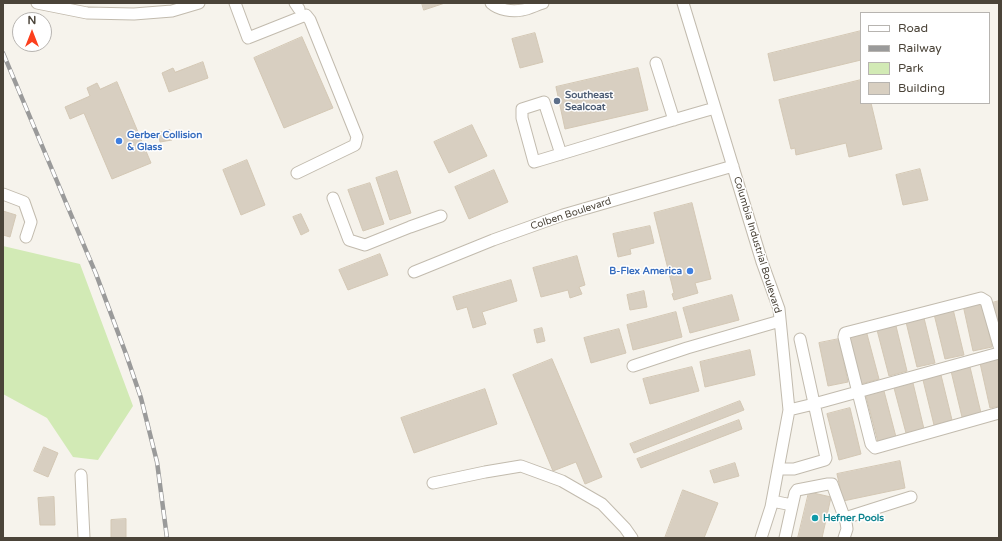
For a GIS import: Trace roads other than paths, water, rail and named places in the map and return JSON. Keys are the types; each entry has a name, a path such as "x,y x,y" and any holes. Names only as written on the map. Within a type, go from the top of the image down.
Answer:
{"street":[{"path":"37,3 87,13 134,14 172,11 199,3"},
{"path":"235,3 248,38 306,15 310,20 357,137 355,145 297,173"},
{"path":"491,3 505,10 522,10 543,3"},
{"name":"Columbia Industrial Boulevard","path":"683,3 762,262 779,309 789,410 771,508 761,538"},
{"path":"656,63 674,120"},
{"path":"561,154 544,102 522,109 522,118 534,162 561,154 674,120 715,108"},
{"name":"Colben Boulevard","path":"414,272 493,240 563,215 733,166"},
{"path":"3,194 24,202 31,222 26,237"},
{"path":"333,198 350,240 365,245 441,216"},
{"path":"999,346 986,301 981,298 845,333 844,337 871,444 875,448 999,413"},
{"path":"633,366 780,320"},
{"path":"778,469 794,469 826,460 800,339"},
{"path":"789,410 999,353"},
{"path":"432,483 521,466 562,480 602,504 625,528 632,538"},
{"path":"81,475 84,538"},
{"path":"785,538 795,493 797,490 832,484 846,522 847,529 844,538"},
{"path":"845,518 911,497"},
{"path":"772,501 792,505"}],"railway":[{"path":"3,53 96,274 141,398 157,462 167,538"}],"place":[{"name":"Southeast Sealcoat","path":"557,101"},
{"name":"Gerber Collision & Glass","path":"119,141"},
{"name":"B-Flex America","path":"690,271"},
{"name":"Hefner Pools","path":"815,518"}]}
